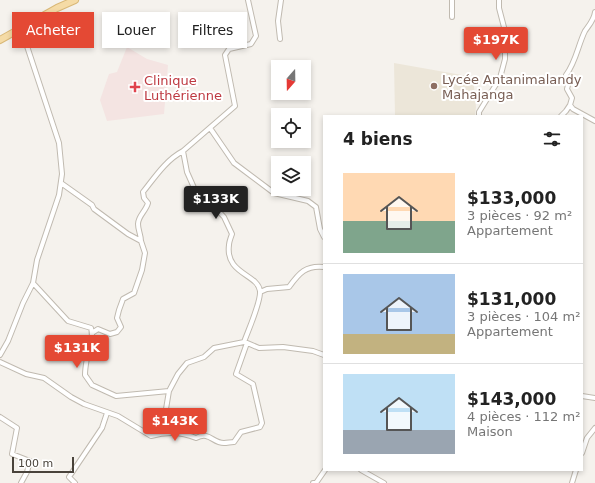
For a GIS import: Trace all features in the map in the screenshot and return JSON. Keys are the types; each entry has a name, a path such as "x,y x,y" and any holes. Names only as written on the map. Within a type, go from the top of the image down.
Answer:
{"main road":[{"path":"52,12 76,0"},
{"path":"0,40 12,33"}],"street":[{"path":"92,333 98,330 110,334 117,332 121,327 117,318 123,299 134,293 142,270 145,253 138,224 141,215 148,207 143,192 164,166 235,106 225,56 229,49 251,44 256,36 248,0"},
{"path":"280,39 278,22 281,0"},
{"path":"452,0 452,17"},
{"path":"479,115 479,112 500,78 505,59 506,31 498,0"},
{"path":"562,115 570,105 572,98 567,89 569,81 566,75 572,68 585,32 594,18 595,12"},
{"path":"470,32 506,31"},
{"path":"0,355 8,341 33,283 37,260 59,195 62,174 59,143 28,48"},
{"path":"570,105 573,109 595,121"},
{"path":"210,128 234,163 274,193 308,201 316,207 320,229 323,234"},
{"path":"0,362 26,374 44,378 71,397 84,404 118,416 150,436 165,433 189,435 196,438 202,435 208,436 223,443 234,442 241,432 260,427 262,423 253,384 236,374 260,292 256,283 236,269 230,258 228,245 232,234 224,217 196,190 187,172 183,151"},
{"path":"61,183 92,205 94,209 128,234 141,241"},
{"path":"260,292 267,289 289,287 299,273 316,266 323,267"},
{"path":"33,283 68,321 91,328 91,346 87,358 85,375 92,385 116,396 156,391 169,391"},
{"path":"157,434 164,421 169,391 178,374 187,363 204,357 214,348 245,342 259,348 283,347 313,351 323,356"},
{"path":"583,396 595,398"},
{"path":"75,483 70,477 102,428 107,412"},
{"path":"0,417 17,428 12,454 30,461 27,472 21,483"},
{"path":"583,450 587,438 595,428"},
{"path":"313,483 316,482 324,471"},
{"path":"362,471 384,483"},
{"path":"572,483 576,471"}],"shaded area":[{"name":"Clinique Luthérienne","path":"127,48 147,59 168,65 164,114 107,121 100,100 109,74 117,72"},
{"name":"Lycée Antanimalandy Mahajanga","path":"394,63 473,77 476,107 475,115 395,115"}],"place":[{"name":"Lycée Antanimalandy Mahajanga","path":"434,86"},
{"name":"Clinique Luthérienne","path":"135,87"}]}
